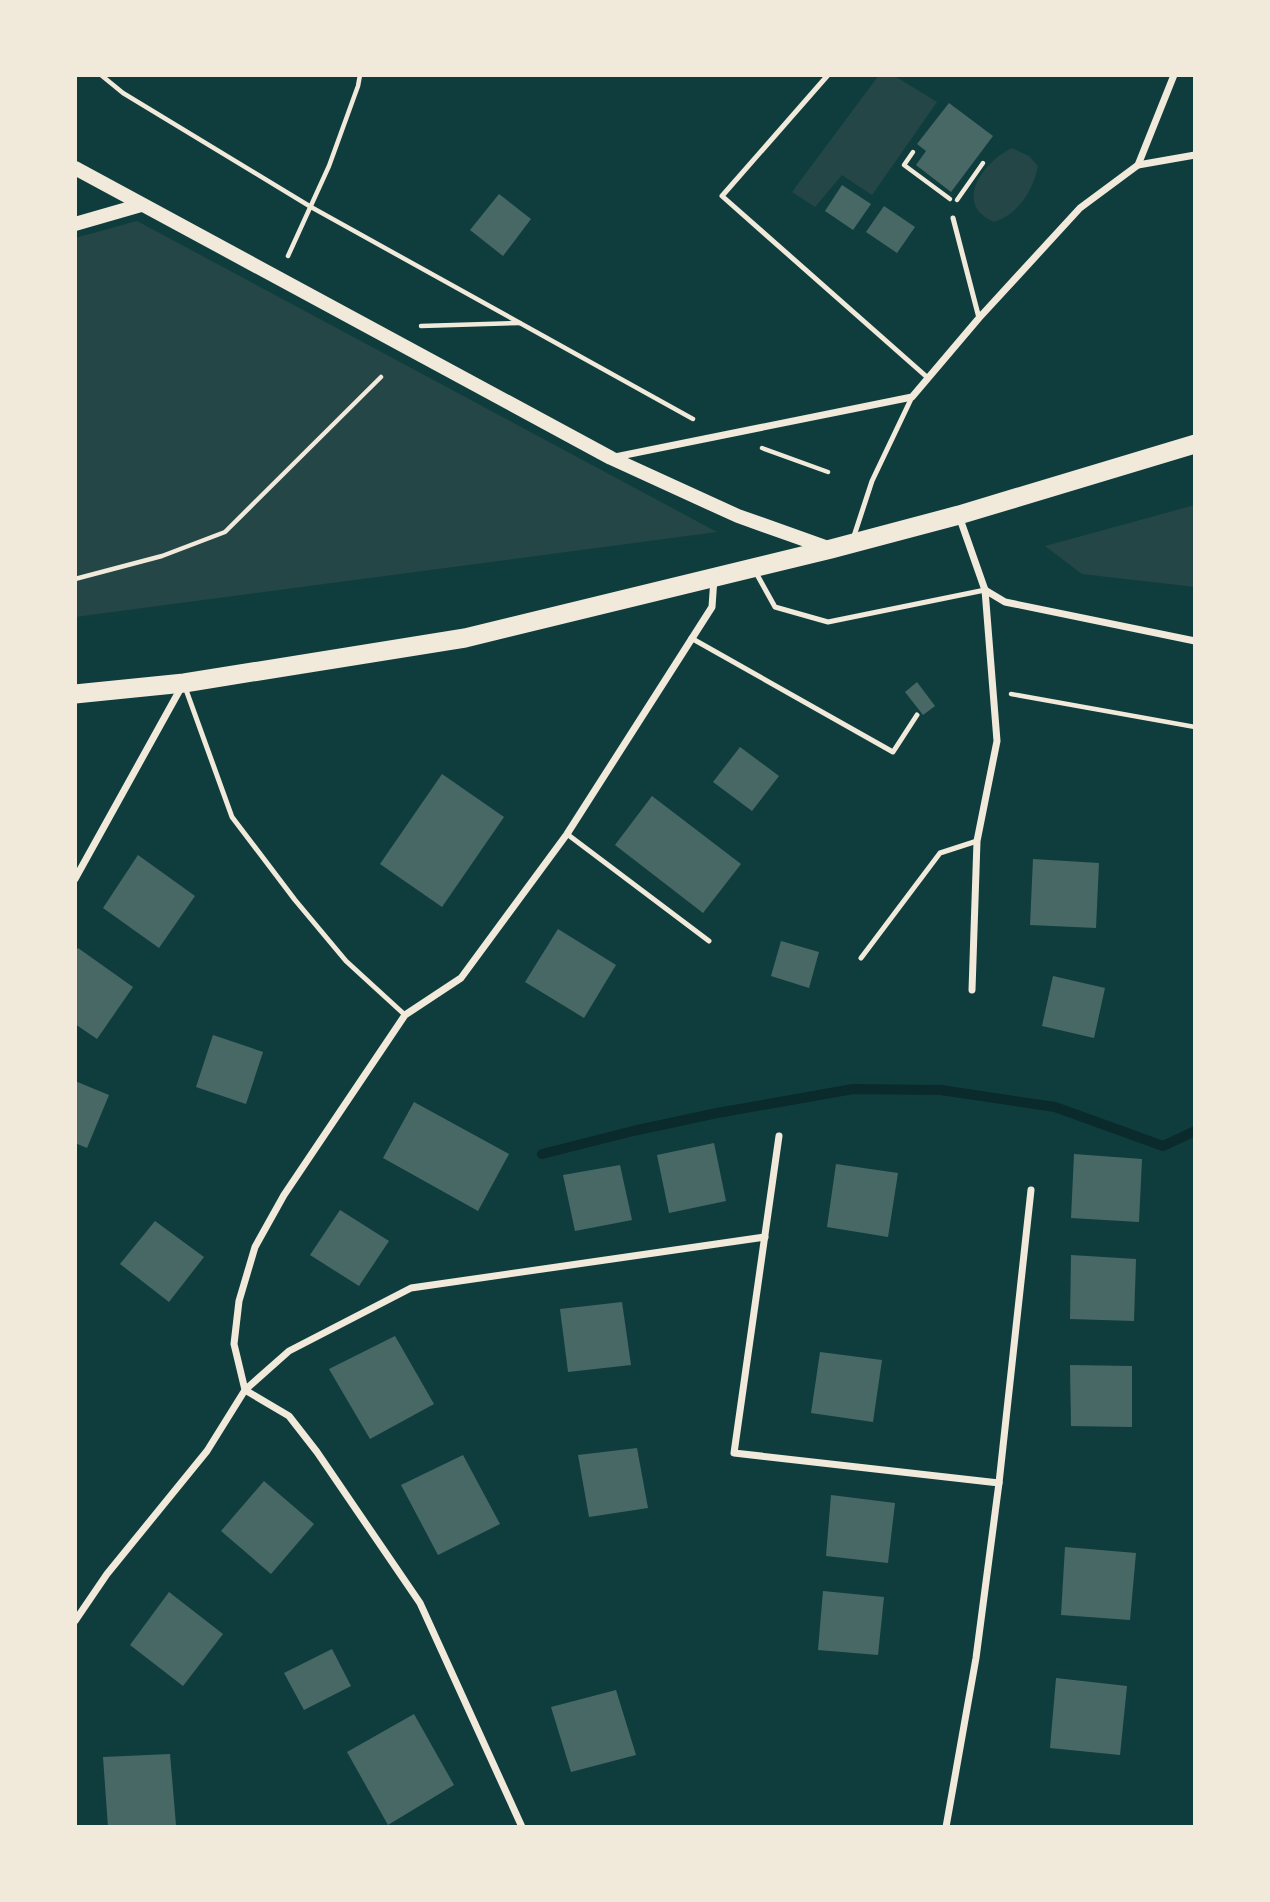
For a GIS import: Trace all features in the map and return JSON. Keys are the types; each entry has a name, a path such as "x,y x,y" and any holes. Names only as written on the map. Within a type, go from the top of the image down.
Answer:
{"highway":[{"path":"75,694 184,683 466,638 959,515 1195,444"}],"main road":[{"path":"75,169 611,458 738,516 831,549"},
{"path":"75,224 141,205"}],"street":[{"path":"1138,165 1174,75"},
{"path":"611,458 912,397 979,318 1080,208 1138,165 1195,155"},
{"path":"959,515 985,590 997,741 977,841 972,990"},
{"path":"522,1827 420,1603 317,1452 289,1416 245,1390 234,1344 239,1301 255,1247 284,1195 405,1015 461,978 567,834 712,607 714,577"},
{"path":"985,590 1005,602 1195,641"},
{"path":"75,879 184,683"},
{"path":"779,1136 734,1453 999,1483"},
{"path":"946,1827 976,1658 999,1483 1031,1190"},
{"path":"75,1620 107,1574 207,1451 245,1390 289,1351 411,1288 765,1237"}],"lane":[{"path":"828,75 722,196 929,378"},
{"path":"953,218 979,318"},
{"path":"852,543 872,481 912,397"},
{"path":"753,568 775,607 828,622 985,590"},
{"path":"691,638 892,752 917,715"},
{"path":"184,683 232,817 295,900 346,961 405,1015"},
{"path":"567,834 709,941"},
{"path":"861,958 940,853 977,841"}],"path":[{"path":"101,75 123,93 311,208 676,410 722,434 828,472"},
{"path":"299,264 288,258 329,166 360,75"},
{"path":"913,152 904,165 957,203 983,163"},
{"path":"410,326 522,323"},
{"path":"75,579 162,556 225,531 381,377"},
{"path":"993,690 1195,727"}],"shaded area":[{"path":"879,75 893,75 937,102 872,195 842,175 815,207 792,192"},
{"path":"1012,148 1029,156 1038,166 1023,200 1010,213 994,222 975,205 976,183 991,163"},
{"path":"137,221 717,532 75,617 75,238"},
{"path":"1195,505 1195,587 1082,574 1045,546"}],"building":[{"path":"949,103 993,136 951,192 916,165 926,151 917,144"},
{"path":"842,185 871,204 853,230 825,211"},
{"path":"499,194 531,219 503,256 470,230"},
{"path":"884,206 915,227 897,253 866,232"},
{"path":"917,682 935,706 923,715 905,692"},
{"path":"740,747 779,776 752,811 713,782"},
{"path":"442,774 504,817 442,907 380,864"},
{"path":"652,796 741,864 703,913 615,845"},
{"path":"138,855 195,896 159,948 103,908"},
{"path":"1033,859 1099,863 1096,928 1030,925"},
{"path":"558,929 616,965 584,1018 525,982"},
{"path":"781,941 819,952 809,988 771,976"},
{"path":"78,948 133,987 97,1039 75,1024 75,952"},
{"path":"1053,976 1105,988 1094,1038 1042,1026"},
{"path":"213,1035 263,1052 246,1104 196,1087"},
{"path":"75,1081 109,1095 87,1148 75,1143"},
{"path":"414,1102 509,1154 478,1211 383,1158"},
{"path":"714,1143 726,1201 669,1213 657,1155"},
{"path":"1074,1154 1142,1159 1139,1222 1071,1218"},
{"path":"836,1164 898,1173 888,1237 827,1227"},
{"path":"620,1165 632,1220 575,1231 563,1175"},
{"path":"340,1210 389,1241 359,1286 310,1255"},
{"path":"155,1221 204,1257 169,1302 120,1264"},
{"path":"1071,1255 1136,1259 1134,1321 1070,1319"},
{"path":"622,1302 631,1365 568,1372 560,1309"},
{"path":"395,1336 434,1404 370,1439 329,1369"},
{"path":"820,1352 882,1360 873,1422 811,1413"},
{"path":"1070,1365 1132,1366 1132,1427 1071,1426"},
{"path":"637,1448 648,1508 589,1517 578,1455"},
{"path":"463,1455 500,1524 438,1555 401,1485"},
{"path":"264,1481 314,1524 271,1574 221,1531"},
{"path":"831,1495 895,1503 888,1563 826,1556"},
{"path":"1065,1547 1136,1553 1130,1620 1061,1615"},
{"path":"823,1591 884,1597 878,1655 818,1650"},
{"path":"169,1592 223,1634 183,1686 130,1645"},
{"path":"332,1649 351,1686 304,1710 284,1673"},
{"path":"1056,1678 1127,1686 1120,1755 1050,1748"},
{"path":"616,1690 636,1755 571,1772 551,1707"},
{"path":"414,1714 454,1785 388,1825 347,1752"},
{"path":"170,1754 176,1825 108,1827 103,1757"}],"waterway":[{"path":"542,1154 717,1113 853,1089 941,1090 1055,1107 1163,1146 1195,1131"}]}
